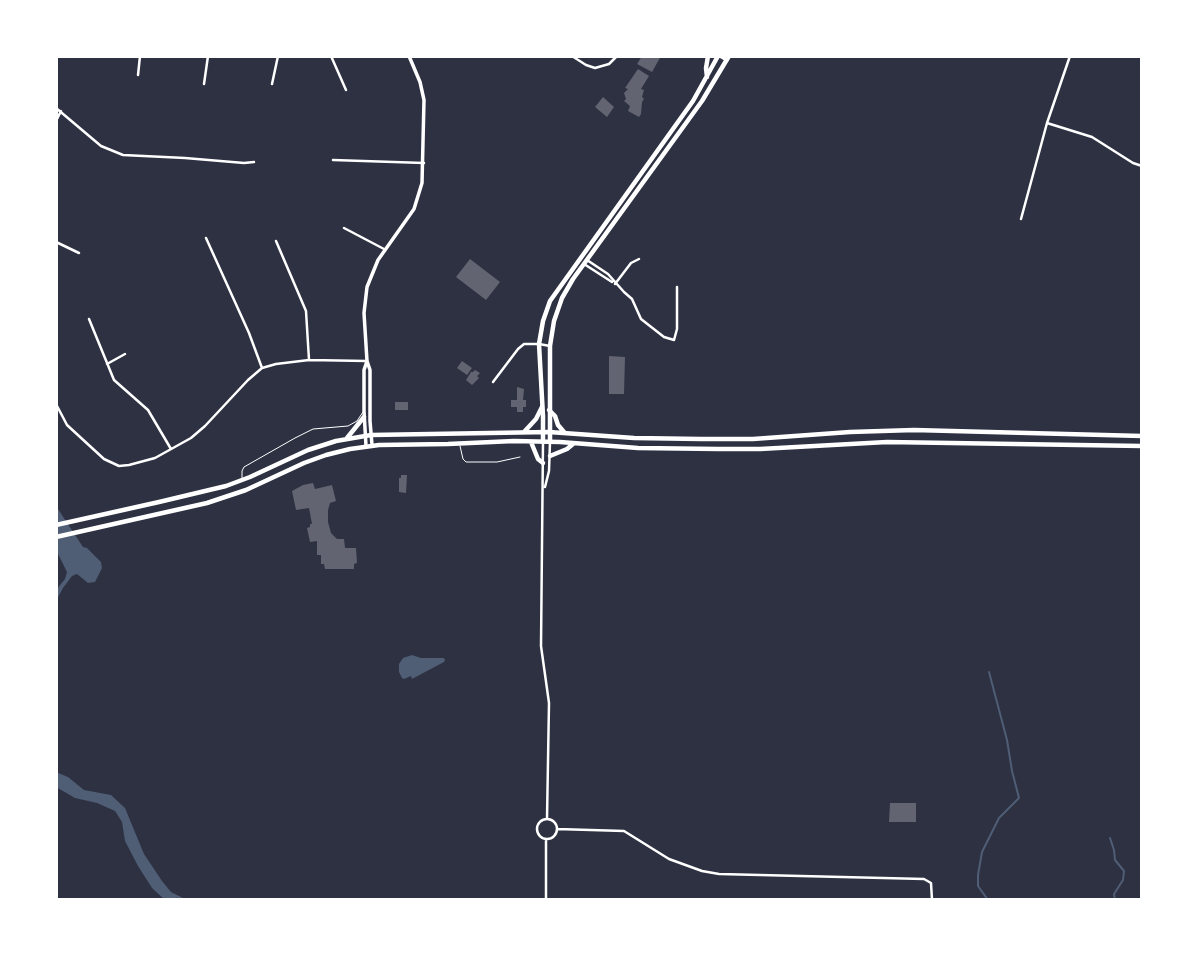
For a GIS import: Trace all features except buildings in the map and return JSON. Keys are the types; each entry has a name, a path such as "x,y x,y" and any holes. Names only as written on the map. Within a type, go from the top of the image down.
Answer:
{"main road":[{"path":"707,77 708,56"},
{"path":"550,442 542,407 539,344 543,321 553,296 693,101 719,56"},
{"path":"543,442 549,411 550,346 554,321 566,290 702,101 728,58"},
{"path":"523,432 536,419 542,407"},
{"path":"549,411 555,416 564,433"},
{"path":"346,439 364,414"},
{"path":"56,525 244,485 308,450 368,436 546,432 625,438 753,439 914,430 1142,436"},
{"path":"56,537 196,506 315,458 369,446 491,441 718,449 887,442 1142,446"},
{"path":"530,442 542,463"},
{"path":"550,456 574,443"}],"street":[{"path":"138,75 140,56"},
{"path":"204,83 208,56"},
{"path":"272,84 278,56"},
{"path":"331,56 346,90"},
{"path":"368,436 370,370 364,324 365,301 372,273 384,249 414,209 422,183 422,91 409,56"},
{"path":"572,56 595,68 609,64 617,56"},
{"path":"719,56 728,58"},
{"path":"1021,219 1047,123 1070,56"},
{"path":"56,107 101,146 123,155 254,162"},
{"path":"56,121 61,111"},
{"path":"1047,123 1093,137 1142,166"},
{"path":"333,160 424,163"},
{"path":"344,228 384,249"},
{"path":"206,238 245,323 262,368"},
{"path":"275,241 306,311 309,360"},
{"path":"56,242 79,253"},
{"path":"615,284 631,263 639,259"},
{"path":"586,262 608,274 632,299 641,319 664,337 674,340 677,329 677,287"},
{"path":"89,319 114,380 148,410 171,449"},
{"path":"493,382 524,344 550,346"},
{"path":"107,364 125,354"},
{"path":"56,404 67,425 111,464 119,466 142,463 191,438 262,368 309,360 367,361"},
{"path":"367,361 364,367 364,414 369,446"},
{"path":"543,442 541,646 549,702 547,819"},
{"path":"543,490 548,476 550,442"},
{"path":"547,819 555,823 557,830 547,839 540,836 537,830 541,821 547,819"},
{"path":"557,830 624,831 669,859 719,874 924,879 931,883 932,900"},
{"path":"546,900 547,839"}],"lane":[{"path":"244,485 244,467 313,429 340,428 353,423 364,414"},
{"path":"460,444 462,458 466,462 497,462 520,457"}],"water":[{"path":"56,506 83,547 101,562 102,568 95,582 88,583 77,574 72,576 56,601 56,590 67,572 56,550"},
{"path":"412,655 445,660 412,679 411,676 404,679 399,672 399,664 403,658"},
{"path":"56,772 68,777 84,790 111,795 125,808 144,854 162,881 171,892 192,900 165,900 152,888 125,841 122,822 115,811 75,798 56,787"}],"waterway":[{"path":"988,900 978,886 982,852 999,818 1019,798 989,672"},
{"path":"1110,838 1115,860 1124,871 1123,880 1114,894 1115,900"}]}
